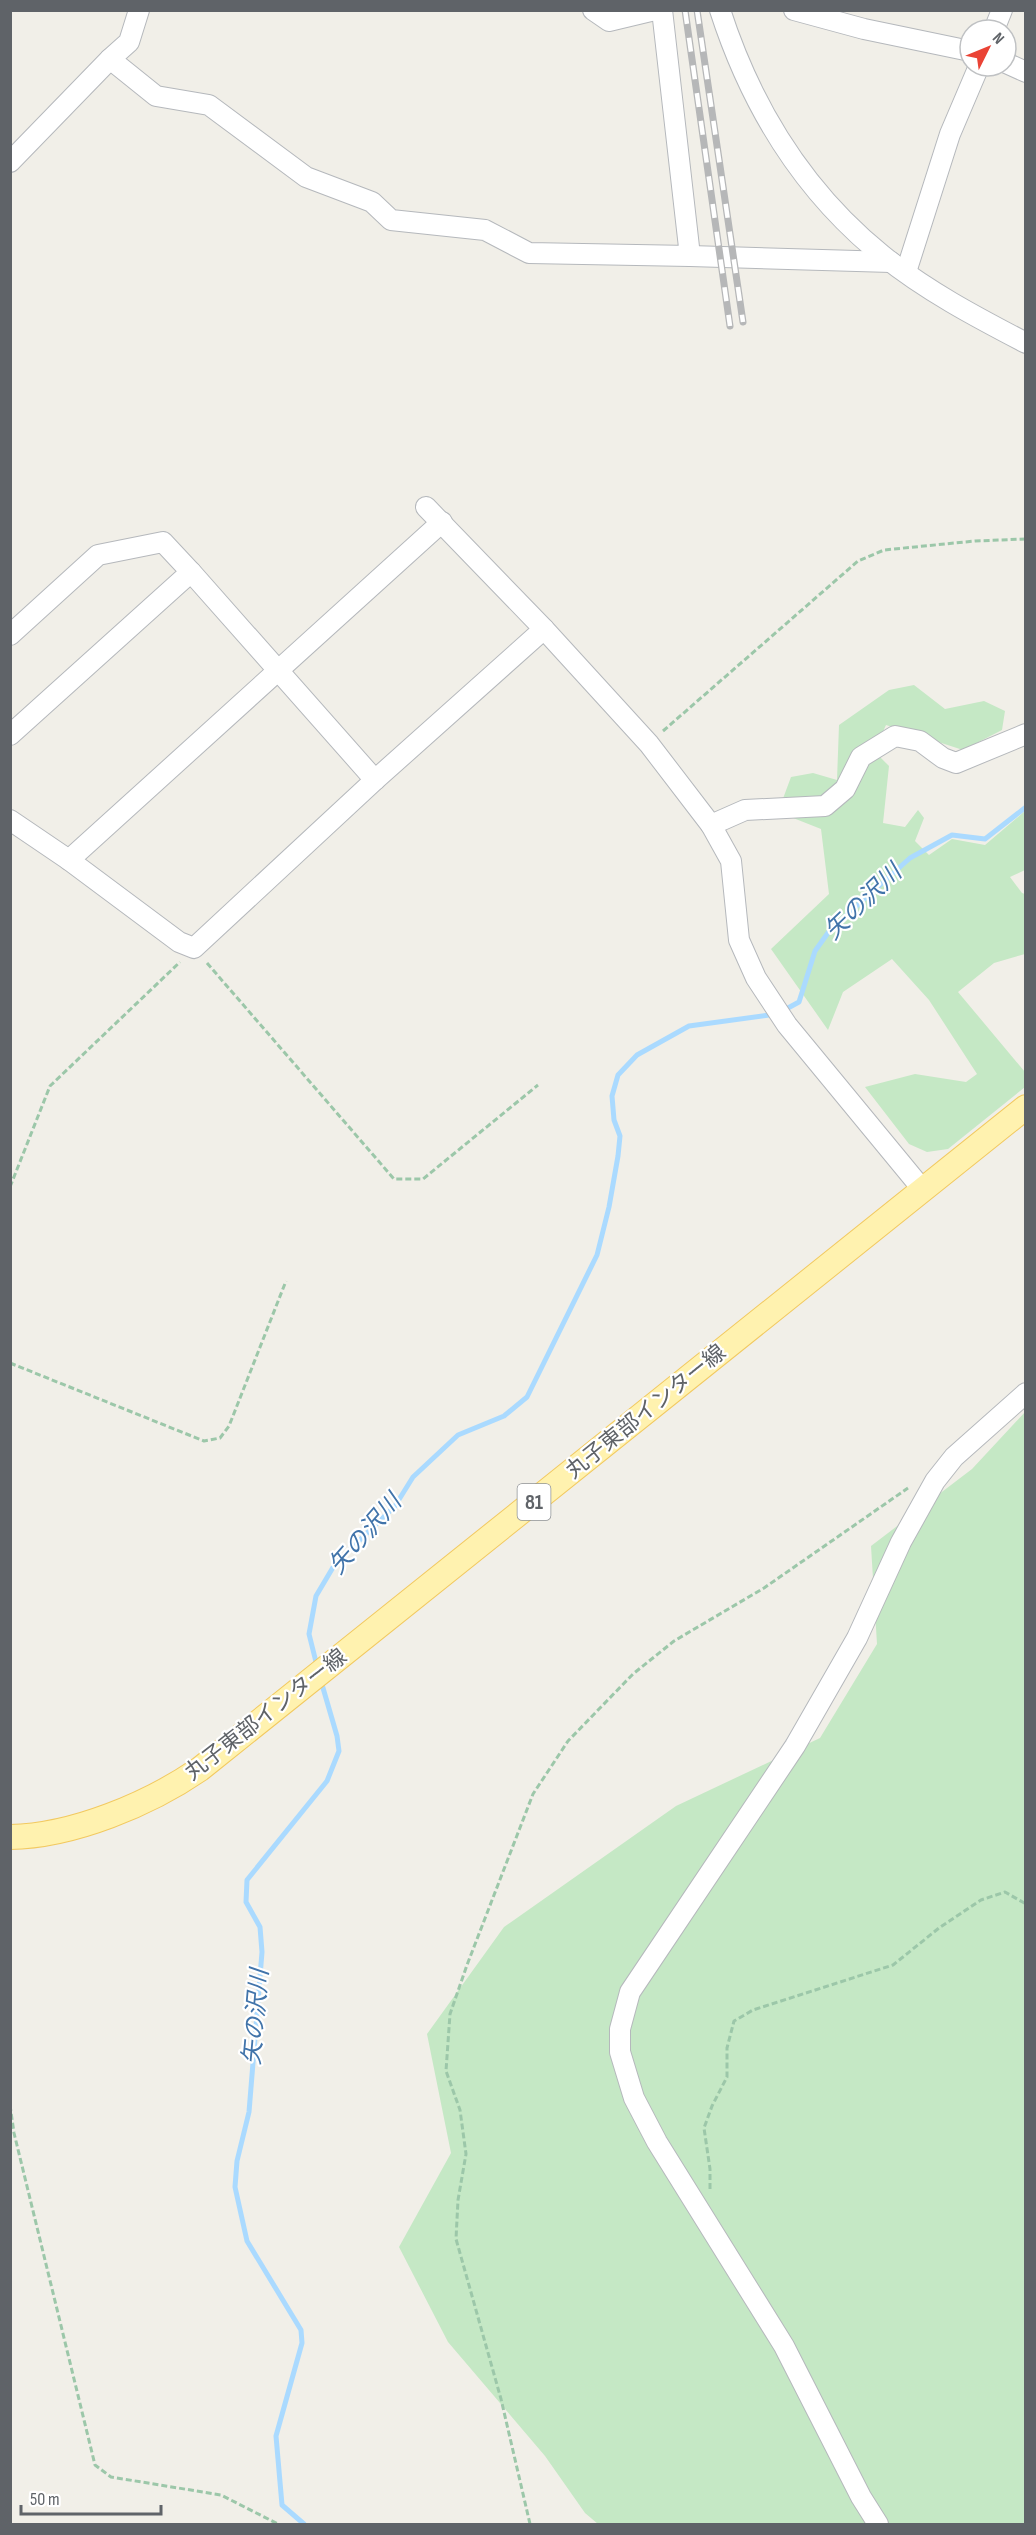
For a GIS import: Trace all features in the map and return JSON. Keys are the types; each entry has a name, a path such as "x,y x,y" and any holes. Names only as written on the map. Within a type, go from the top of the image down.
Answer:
{"main road":[{"name":"丸子東部インター線","path":"10,1837 50,1832 120,1811 162,1793 200,1769 1026,1107"}],"street":[{"path":"10,162 129,42 139,10"},
{"path":"592,10 609,21 655,10"},
{"path":"662,10 690,256"},
{"path":"720,10 743,73 786,151 844,222 899,267 967,312 1026,343"},
{"path":"794,10 864,29 958,49"},
{"path":"110,59 156,96 208,105 306,177 372,202 392,220 484,230 529,253 690,256 899,267"},
{"path":"899,267 974,78"},
{"path":"426,507 544,629 649,744 711,825 730,861 739,940 756,978 787,1025 922,1190"},
{"path":"69,860 277,669 442,522"},
{"path":"10,635 98,555 163,542 375,780"},
{"path":"10,735 191,572"},
{"path":"10,820 69,860 179,942 194,948 375,780 544,629"},
{"path":"711,825 745,810 825,806 845,789 861,757 895,736 920,741 943,758 956,763 1026,734"},
{"path":"878,2524 861,2497 784,2346 657,2142 634,2098 620,2052 620,2029 630,1992 795,1746 857,1638 901,1542 935,1481 954,1457 1026,1393"}],"path":[{"path":"649,744 858,561 884,550 975,541 1026,539"},
{"path":"10,1187 50,1086 194,948 394,1179 423,1179 538,1085"},
{"path":"10,1363 204,1441 220,1438 229,1426 286,1281"},
{"path":"530,2524 501,2399 456,2239 458,2200 466,2154 460,2110 446,2071 450,2014 493,1894 533,1794 568,1741 633,1674 674,1641 765,1588 916,1482"},
{"path":"697,2208 707,2200 710,2192 710,2169 704,2128 727,2077 727,2048 734,2022 753,2010 894,1965 939,1928 981,1900 1005,1892 1026,1904"},
{"path":"10,2105 94,2465 111,2477 221,2495 278,2524"}],"green space":[{"path":"914,685 945,709 984,701 1005,711 1002,730 963,750 886,725 874,751 889,766 883,823 905,827 918,810 924,818 915,841 929,855 952,839 985,845 1025,811 1025,870 1010,877 1025,894 1025,954 994,963 958,992 1025,1072 1025,1087 948,1149 927,1152 909,1144 865,1087 915,1074 966,1082 977,1074 929,1000 892,959 843,992 828,1030 771,949 829,894 821,829 778,812 791,777 813,773 837,780 839,725 889,690"},
{"path":"1025,1412 1025,2524 598,2524 585,2513 545,2456 448,2342 399,2247 451,2153 427,2034 504,1927 676,1806 820,1738 877,1644 871,1546 972,1469"}],"waterway":[{"name":"矢の沢川","path":"317,1666 309,1634 316,1596 335,1564 395,1506 413,1477 458,1435 504,1416 527,1397 597,1255 618,1156 620,1136 614,1120 612,1096 618,1075 637,1055 689,1026 777,1014 799,1002 815,951 830,930 910,858 952,835 985,839 1026,807"},
{"name":"矢の沢川","path":"304,2524 282,2505 276,2436 302,2343 301,2330 247,2241 235,2187 237,2161 249,2112 262,1952 260,1927 246,1902 247,1880 327,1781 339,1751 321,1681"}],"railway":[{"path":"685,10 730,326"},
{"path":"697,10 743,322"}]}
